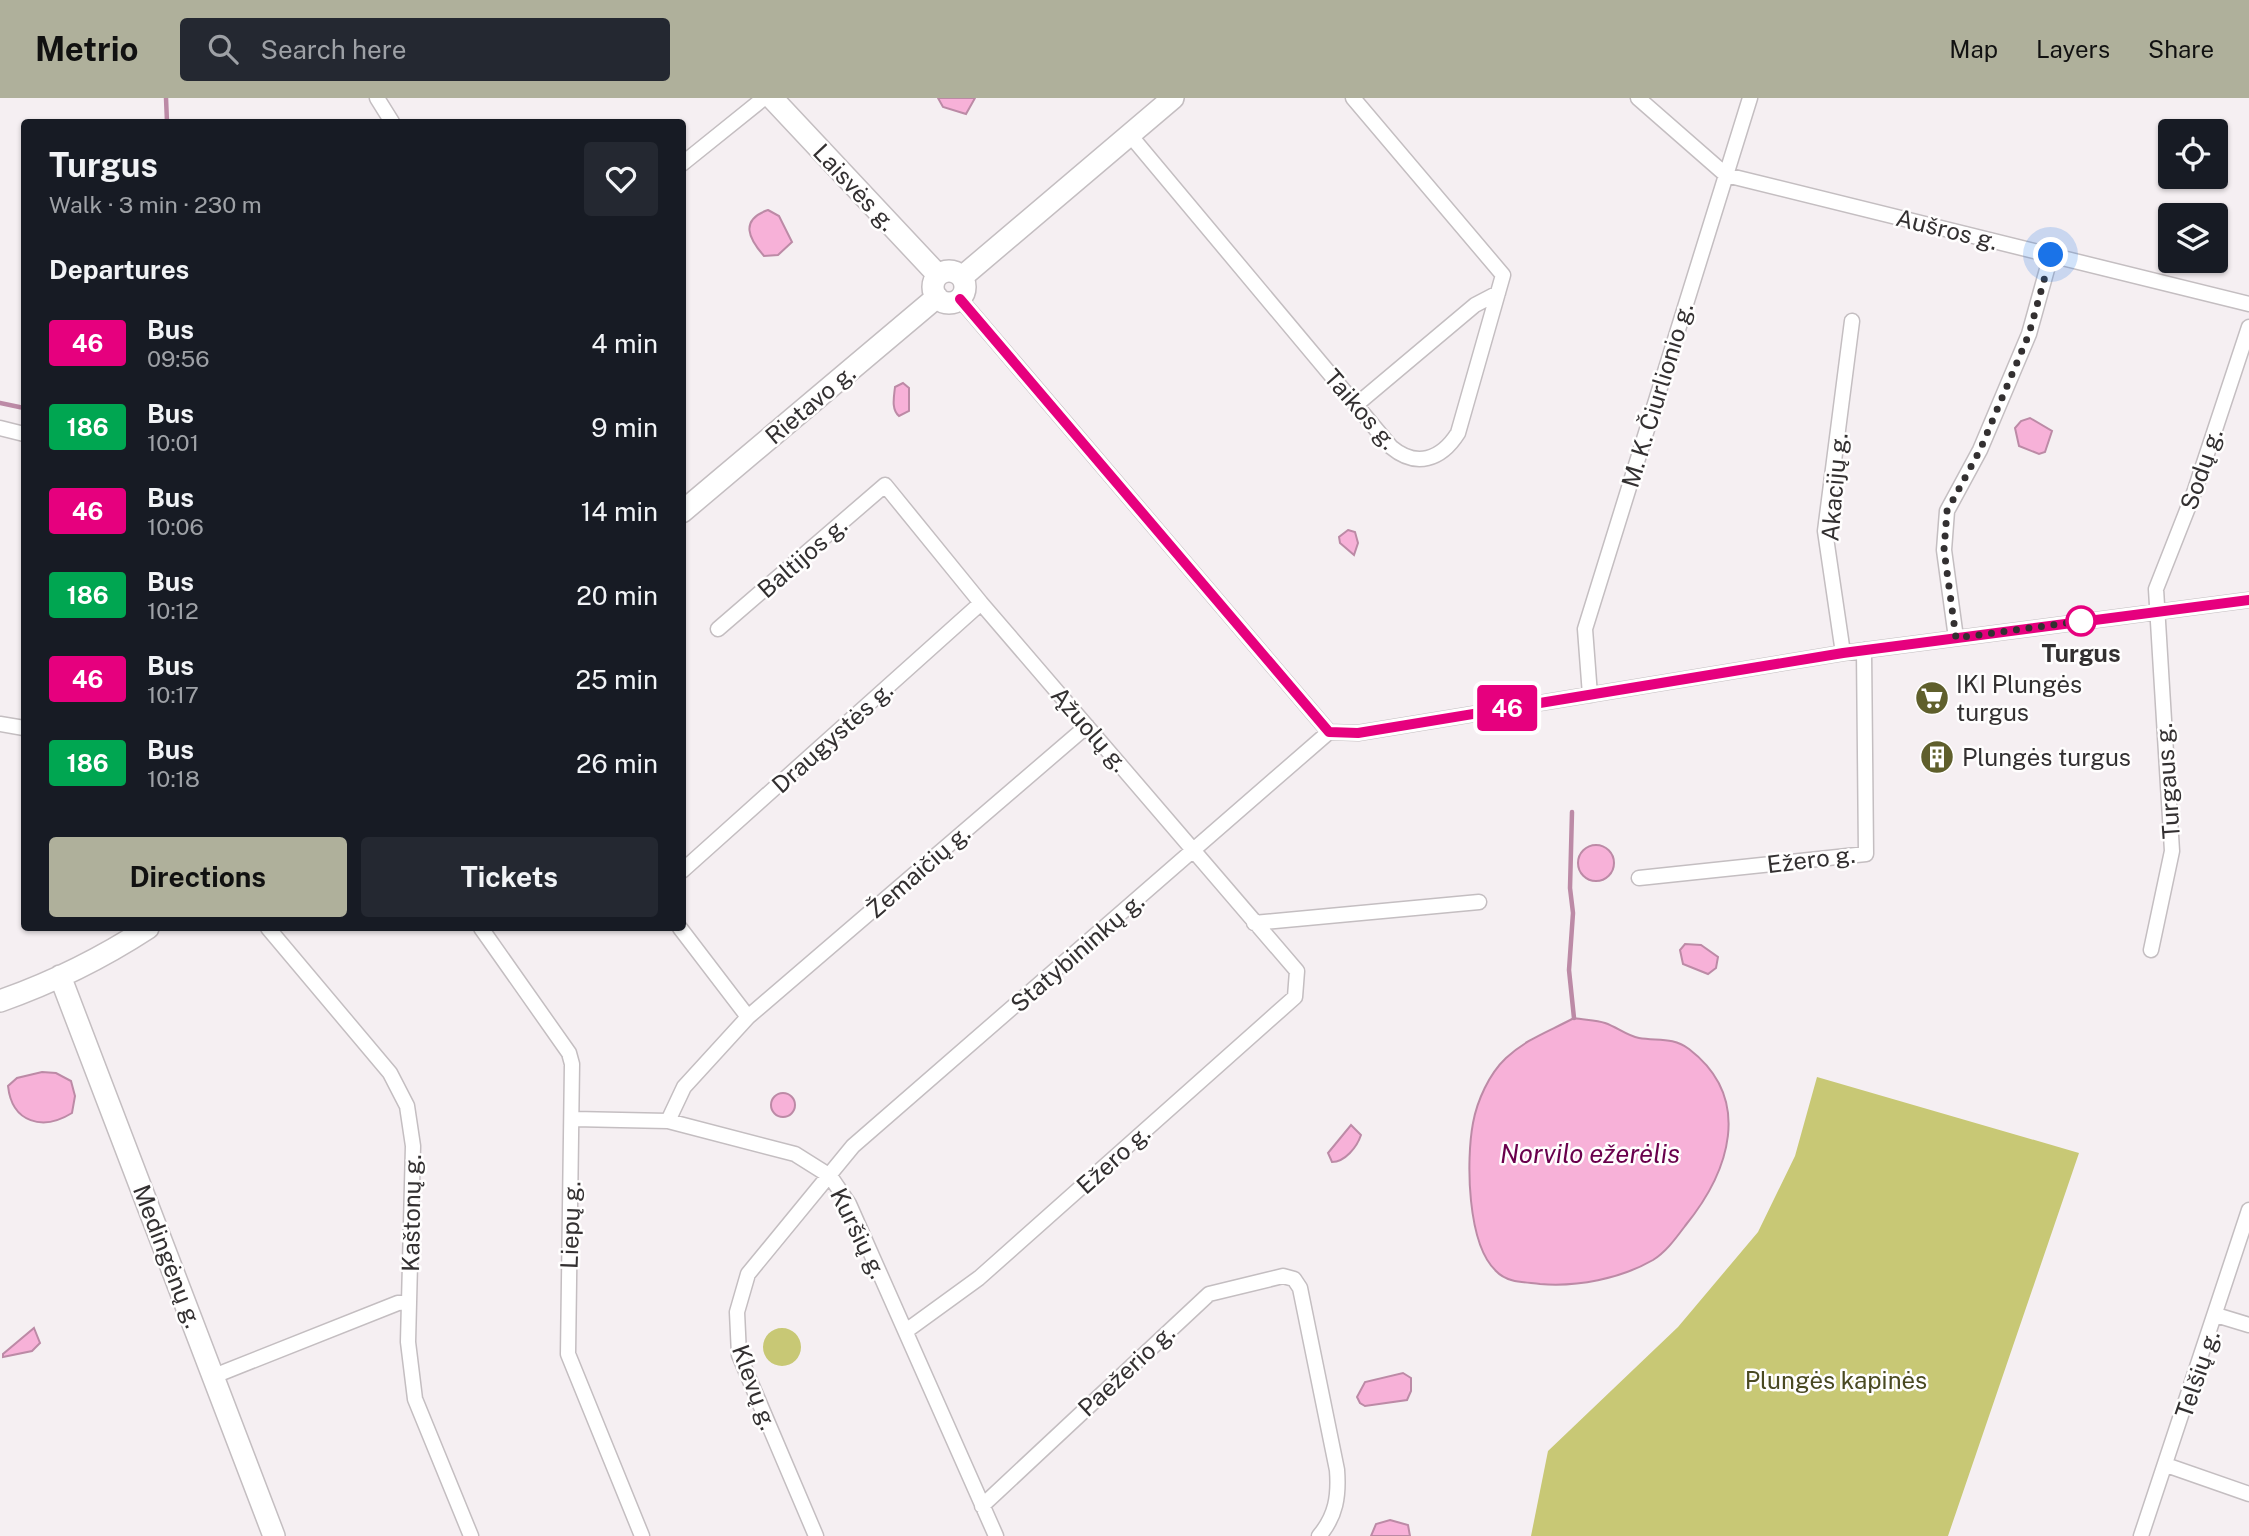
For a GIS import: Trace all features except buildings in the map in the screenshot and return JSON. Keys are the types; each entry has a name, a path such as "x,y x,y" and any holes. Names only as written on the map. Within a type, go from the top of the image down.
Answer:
{"main road":[{"name":"Laisvės g.","path":"772,98 937,286"},
{"path":"962,277 1173,98"},
{"path":"953,271 962,277 965,291 960,299 948,302 937,286 953,271"},
{"name":"Rietavo g.","path":"686,508 937,286"},
{"path":"0,1001 60,976 142,931"},
{"name":"Medingėnų g.","path":"60,976 274,1536"}],"street":[{"path":"377,98 390,119"},
{"path":"686,161 764,98"},
{"name":"Taikos g.","path":"1130,135 1401,455 1413,460 1426,459 1450,446 1458,433 1503,275 1353,98"},
{"path":"1638,98 1726,175"},
{"name":"M. K. Čiurlionio g.","path":"1590,695 1585,629 1751,98"},
{"name":"Aušros g.","path":"1726,175 2249,304"},
{"path":"1956,638 1944,550 1947,511 1980,450 2029,334 2051,255"},
{"path":"1356,405 1475,304 1498,293"},
{"path":"960,299 1329,732 1358,733 1843,653 2249,600"},
{"name":"Akacijų g.","path":"1843,653 1825,530 1852,321"},
{"name":"Sodų g.","path":"2157,611 2156,589 2195,490 2249,327"},
{"path":"0,428 21,433"},
{"name":"Ąžuolų g.","path":"885,485 981,603 1297,971"},
{"name":"Baltijos g.","path":"718,629 885,485"},
{"name":"Draugystės g.","path":"686,868 981,603"},
{"name":"Turgaus g.","path":"2151,950 2172,851 2157,611"},
{"name":"Ežero g.","path":"1639,878 1866,855 1864,650"},
{"path":"0,724 21,728"},
{"name":"Žemaičių g.","path":"668,1121 684,1087 748,1017 1087,726"},
{"name":"Statybininkų g.","path":"830,1176 853,1146 1329,732"},
{"path":"1254,923 1479,902"},
{"name":"Kaštonų g.","path":"271,931 390,1073 407,1106 413,1146 409,1361 415,1399 471,1536"},
{"name":"Liepų g.","path":"483,931 569,1053 574,1079 568,1354 642,1536"},
{"path":"683,931 748,1017"},
{"name":"Ežero g.","path":"906,1331 979,1278 1295,997 1297,971"},
{"name":"Kuršių g.","path":"573,1119 668,1121 796,1154 830,1176 849,1204 996,1536"},
{"name":"Klevų g.","path":"816,1536 739,1355 736,1322 740,1292 748,1274 830,1176"},
{"name":"Telšių g.","path":"2141,1536 2249,1210"},
{"name":"Paežerio g.","path":"982,1506 1209,1294 1283,1276 1294,1279 1300,1288 1337,1470 1339,1490 1335,1513 1319,1536"},
{"path":"214,1376 398,1303 408,1302"},
{"path":"2216,1315 2249,1325"},
{"path":"2166,1465 2249,1494"}],"green space":[{"name":"Plungės kapinės","path":"1817,1077 2079,1153 1948,1536 1531,1536 1548,1451 1678,1327 1758,1232 1795,1156"},
{"path":"782,1328 795,1334 801,1347 795,1360 782,1366 769,1360 763,1347 769,1334"}],"water":[{"path":"938,98 975,98 966,114 943,107"},
{"path":"768,210 779,216 792,242 778,255 764,256 751,237 750,224 759,214"},
{"path":"903,383 909,388 909,411 899,416 894,406 895,387"},
{"path":"2030,418 2052,431 2045,452 2039,454 2019,446 2015,428 2021,421"},
{"path":"1348,530 1355,532 1358,543 1354,555 1340,543 1339,537"},
{"path":"1596,845 1608,851 1614,863 1608,875 1596,881 1584,875 1578,863 1584,851"},
{"path":"1685,944 1701,945 1718,957 1716,968 1708,974 1683,964 1680,950"},
{"name":"Norvilo ežerėlis","path":"1574,1018 1601,1022 1635,1037 1671,1041 1689,1049 1709,1069 1722,1090 1728,1113 1728,1136 1723,1159 1700,1205 1670,1244 1653,1260 1612,1277 1583,1283 1554,1285 1517,1281 1505,1278 1496,1271 1479,1242 1471,1201 1470,1158 1473,1123 1485,1088 1506,1058 1530,1040"},
{"path":"42,1072 56,1073 71,1081 75,1096 72,1113 61,1119 40,1122 22,1116 16,1108 8,1086 17,1078"},
{"path":"783,1093 792,1096 795,1105 792,1114 783,1117 774,1114 771,1105 774,1096"},
{"path":"1351,1125 1361,1135 1359,1140 1346,1157 1332,1162 1328,1153"},
{"path":"34,1328 40,1343 32,1351 3,1357 3,1354"},
{"path":"1403,1373 1411,1378 1411,1391 1407,1400 1365,1406 1360,1403 1357,1397 1365,1382"},
{"path":"1390,1520 1408,1525 1410,1536 1371,1536 1376,1524"}],"waterway":[{"path":"166,98 167,119"},
{"path":"0,403 21,407"},
{"path":"1572,812 1570,888 1573,913 1569,970 1574,1018"}],"bus line":[{"name":"46","path":"960,299 1329,732 1358,733 1843,653 2249,600"}],"place":[{"name":"Turgus","path":"2081,621"},
{"name":"IKI Plungės turgus","path":"1932,698"},
{"name":"Plungės turgus","path":"1937,757"}],"route":[{"path":"2051,255 2029,334 1980,450 1947,511 1944,550 1956,638 2081,621"}]}
